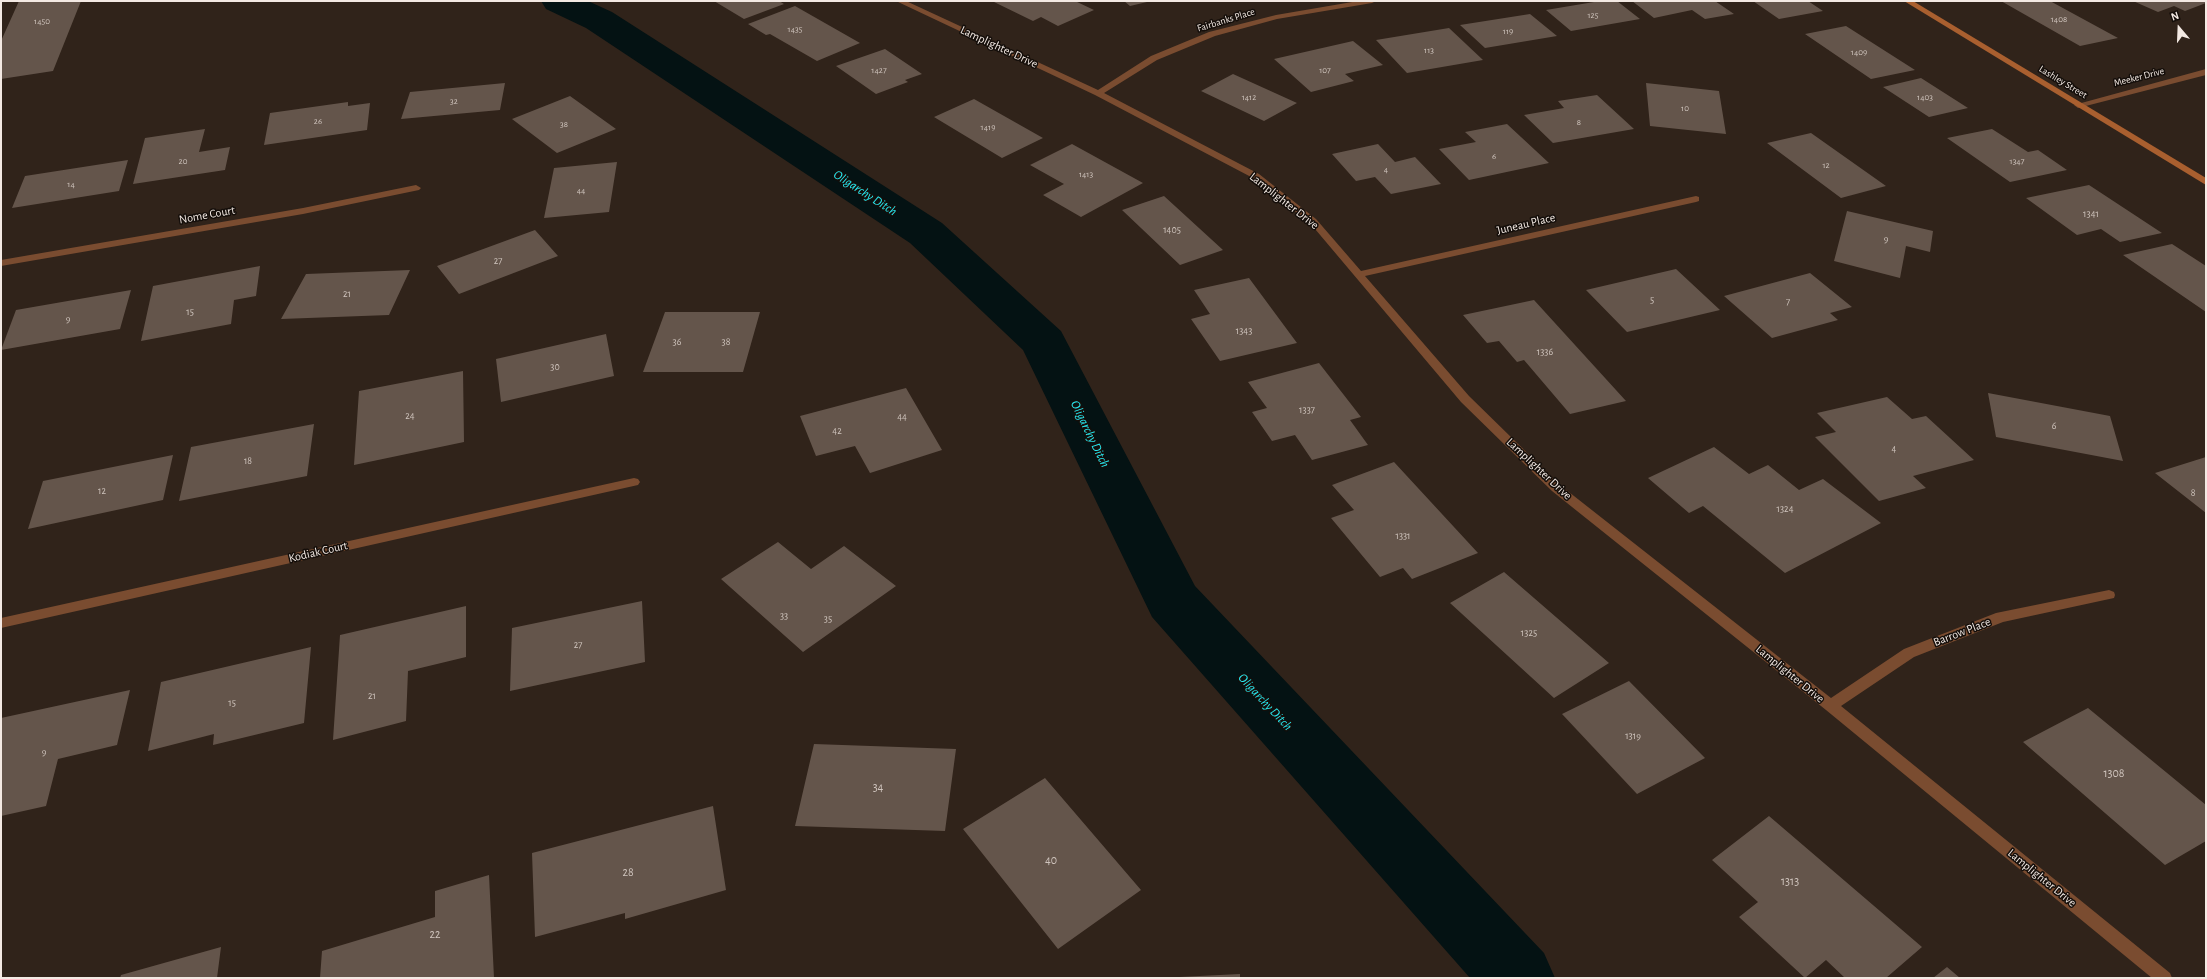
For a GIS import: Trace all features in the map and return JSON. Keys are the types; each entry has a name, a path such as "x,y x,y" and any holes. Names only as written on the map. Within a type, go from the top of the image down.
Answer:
{"street":[{"name":"Lamplighter Drive","path":"900,1 1098,94 1256,176 1313,221 1361,274 1466,399 1556,488 1831,706 2164,978"},
{"name":"Fairbanks Place","path":"1098,94 1154,58 1212,34 1276,17 1372,1"},
{"name":"Lashley Street","path":"1908,1 2206,182"},
{"name":"Meeker Drive","path":"2078,104 2206,72"},
{"name":"Nome Court","path":"1,264 303,212 416,188"},
{"name":"Juneau Place","path":"1361,274 1696,199"},
{"name":"Kodiak Court","path":"1,623 634,482"},
{"name":"Barrow Place","path":"1831,706 1909,653 2001,617 2109,595"}],"building":[{"path":"19,1 81,1 53,71 1,79 1,41"},
{"path":"714,1 779,1 784,4 744,19"},
{"path":"992,1 1075,1 1094,10 1058,26 1041,17 1033,21"},
{"path":"1124,1 1147,1 1147,2 1130,6"},
{"path":"1600,1 1617,1 1640,19 1571,31 1546,10"},
{"path":"1632,1 1715,1 1734,14 1705,19 1692,10 1654,18"},
{"path":"1753,1 1808,1 1823,11 1779,19"},
{"path":"2001,1 2050,1 2118,38 2080,46"},
{"path":"2133,1 2206,1 2206,3 2185,11 2174,6 2158,12"},
{"path":"795,6 860,43 817,61 770,34 766,35 748,24"},
{"path":"1530,14 1557,36 1485,48 1460,25"},
{"path":"1846,26 1915,70 1871,79 1805,34"},
{"path":"1449,28 1483,60 1407,73 1376,40"},
{"path":"1353,41 1383,65 1345,74 1354,81 1311,92 1274,59"},
{"path":"885,49 922,74 905,80 908,82 876,94 836,66"},
{"path":"1233,74 1297,103 1264,121 1201,91"},
{"path":"1921,78 1968,108 1929,117 1883,87"},
{"path":"505,83 500,110 401,119 410,92"},
{"path":"1646,83 1719,91 1726,134 1650,126"},
{"path":"1597,95 1634,129 1553,143 1524,115 1564,108 1558,101"},
{"path":"570,96 616,129 557,153 512,119"},
{"path":"974,99 1043,138 1002,158 934,117"},
{"path":"348,102 348,106 370,103 367,130 264,145 270,113"},
{"path":"1507,124 1549,163 1469,180 1439,149 1476,142 1465,132"},
{"path":"205,129 199,152 230,147 225,170 133,184 145,138"},
{"path":"1992,129 2028,152 2038,150 2067,170 2010,182 1947,138"},
{"path":"1811,133 1886,186 1841,198 1767,143"},
{"path":"1072,144 1143,183 1081,217 1043,195 1064,184 1030,165"},
{"path":"1378,144 1395,162 1415,157 1441,184 1391,194 1375,177 1356,181 1332,154"},
{"path":"128,160 119,191 12,208 25,176"},
{"path":"617,162 609,212 544,218 554,168"},
{"path":"2089,185 2162,233 2120,242 2101,229 2077,235 2026,198"},
{"path":"1164,196 1223,250 1180,265 1122,210"},
{"path":"1847,211 1933,231 1930,252 1906,246 1900,278 1834,261"},
{"path":"535,230 558,256 459,294 437,266"},
{"path":"2172,244 2206,266 2206,312 2123,255"},
{"path":"260,266 256,296 234,300 231,324 141,341 153,286"},
{"path":"1676,269 1720,310 1627,332 1586,290"},
{"path":"410,270 389,315 281,319 306,274"},
{"path":"1810,273 1852,307 1830,313 1838,320 1772,338 1724,296"},
{"path":"1249,278 1297,343 1220,361 1191,319 1210,314 1194,290"},
{"path":"131,290 120,329 1,350 16,310"},
{"path":"1534,300 1626,401 1570,414 1524,360 1517,362 1499,341 1487,343 1463,315"},
{"path":"665,312 760,312 743,372 643,372"},
{"path":"606,334 614,376 501,402 496,359"},
{"path":"1319,363 1361,417 1350,420 1368,445 1312,460 1295,435 1272,441 1252,412 1267,408 1248,382"},
{"path":"463,371 464,442 354,465 359,391"},
{"path":"906,388 942,450 870,473 855,446 816,456 800,416"},
{"path":"1988,393 2110,416 2123,461 1996,437"},
{"path":"1887,397 1912,419 1926,416 1974,460 1913,476 1926,488 1879,501 1815,437 1836,432 1817,413"},
{"path":"314,424 307,476 179,501 191,447"},
{"path":"1714,447 1749,474 1768,465 1799,490 1823,479 1881,523 1785,573 1703,506 1689,513 1648,478"},
{"path":"173,455 163,500 28,529 43,481"},
{"path":"2206,457 2206,513 2155,473"},
{"path":"1394,462 1478,553 1412,579 1403,568 1380,577 1331,518 1354,510 1332,485"},
{"path":"778,542 811,569 844,546 896,586 803,652 721,579"},
{"path":"1504,572 1609,663 1554,698 1450,603"},
{"path":"642,601 645,662 510,691 512,628"},
{"path":"466,606 466,657 408,671 406,721 333,740 340,635"},
{"path":"311,647 304,723 213,745 214,734 148,751 161,682"},
{"path":"1629,681 1705,758 1637,794 1562,714"},
{"path":"130,690 117,745 58,759 46,806 1,816 1,718"},
{"path":"2088,708 2206,805 2206,841 2165,865 2023,742"},
{"path":"814,744 956,749 945,831 795,826"},
{"path":"1045,778 1141,890 1058,949 963,829"},
{"path":"713,806 726,890 625,919 625,913 535,937 532,853"},
{"path":"1769,816 1922,947 1886,978 1845,978 1826,960 1805,978 1739,917 1758,902 1712,860"},
{"path":"489,875 494,978 320,978 322,951 435,917 435,891"},
{"path":"221,947 217,978 120,978 121,975"},
{"path":"1947,967 1960,978 1933,978"},
{"path":"1240,974 1240,978 1179,978 1179,977"}],"waterway":[{"name":"Oligarchy Ditch","path":"559,1 599,20 926,233 1044,342 1173,601 1518,978"}]}
